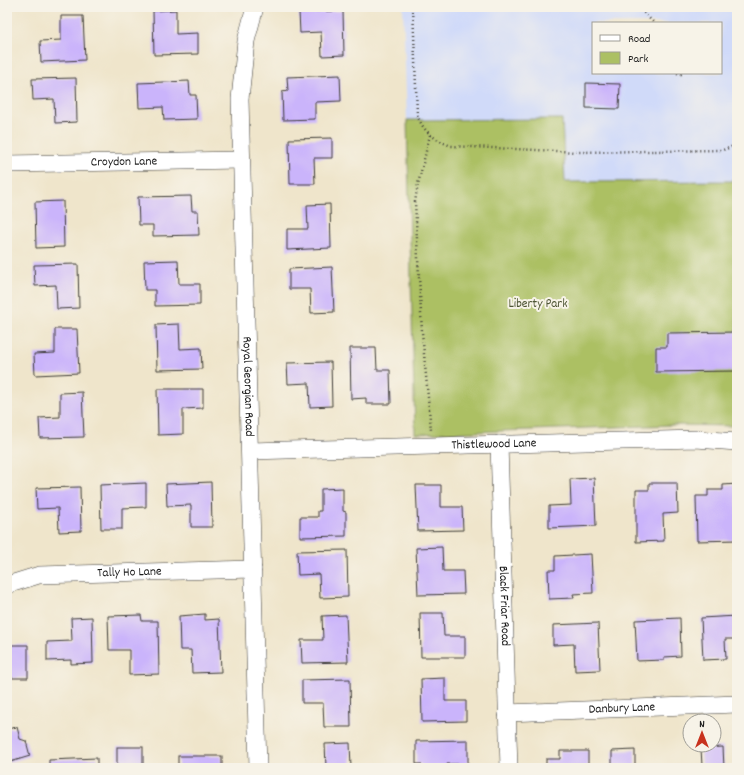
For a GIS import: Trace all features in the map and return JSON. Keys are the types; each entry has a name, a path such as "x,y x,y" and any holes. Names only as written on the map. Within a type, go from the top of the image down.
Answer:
{"street":[{"name":"Royal Georgian Road","path":"255,7 246,41 242,66 240,100 258,768"},
{"name":"Croydon Lane","path":"7,164 241,160"},
{"name":"Thistlewood Lane","path":"250,452 498,444 696,440 737,442"},
{"name":"Black Friar Road","path":"498,444 509,768"},
{"name":"Tally Ho Lane","path":"7,585 39,575 253,569"},
{"name":"Danbury Lane","path":"507,713 737,704"}],"path":[{"path":"413,7 417,114 420,124 430,135 438,141 451,146 579,152 722,150 731,147 737,139 734,126"},
{"path":"638,7 653,22"},
{"path":"430,135 415,202 422,332 432,446"}],"shaded area":[{"path":"403,7 737,7 737,181 565,182 562,119 407,120"}],"green space":[{"name":"Liberty Park","path":"562,119 565,182 737,181 737,426 674,425 415,434 407,120"}],"building":[{"path":"176,10 176,34 198,33 198,54 154,55 153,11"},
{"path":"343,11 344,55 322,56 321,32 300,33 299,12"},
{"path":"61,16 83,16 85,60 41,62 40,41 61,40"},
{"path":"340,75 341,101 315,102 315,119 283,120 282,92 288,91 287,77"},
{"path":"76,78 77,122 55,123 54,99 33,100 32,79"},
{"path":"189,81 190,95 196,95 197,119 164,120 163,107 139,108 138,83"},
{"path":"586,83 620,84 619,109 586,108"},
{"path":"332,138 332,158 314,158 315,184 290,184 289,139"},
{"path":"191,196 192,211 198,211 199,235 153,236 153,225 139,225 138,197"},
{"path":"63,201 64,247 36,248 35,202"},
{"path":"330,204 331,248 287,250 287,229 308,229 307,205"},
{"path":"178,260 179,284 200,284 200,305 155,306 155,290 145,290 144,261"},
{"path":"78,264 79,308 57,309 56,285 35,286 34,265"},
{"path":"332,267 334,312 311,313 310,289 289,289 289,269"},
{"path":"179,324 180,349 201,348 202,369 157,370 156,325"},
{"path":"55,329 77,329 79,373 35,375 34,354 55,353"},
{"path":"737,332 737,371 656,372 656,347 667,347 667,333"},
{"path":"350,348 376,348 377,370 390,370 391,404 366,404 366,398 351,399"},
{"path":"331,362 332,406 310,407 309,383 288,384 287,363"},
{"path":"157,389 203,389 203,408 183,409 183,434 158,435"},
{"path":"82,392 84,437 40,438 39,418 60,417 60,393"},
{"path":"594,478 596,526 549,528 549,506 571,505 570,479"},
{"path":"211,482 212,527 191,527 191,505 167,506 166,484"},
{"path":"146,483 146,507 122,508 122,529 101,529 100,485"},
{"path":"649,483 677,483 678,513 663,514 664,541 636,542 636,490 649,490"},
{"path":"737,484 737,540 697,541 696,496 708,496 708,490 723,490 723,485"},
{"path":"416,485 441,485 441,507 462,507 463,530 418,531"},
{"path":"80,487 81,531 59,532 58,508 37,509 36,488"},
{"path":"343,488 343,511 346,512 346,536 300,537 300,517 318,517 318,511 321,511 321,489"},
{"path":"442,547 443,571 463,571 464,594 418,595 416,548"},
{"path":"347,550 348,597 320,598 319,574 298,575 297,551"},
{"path":"591,554 593,593 573,594 574,598 549,599 548,570 555,570 555,556"},
{"path":"420,613 443,613 444,636 465,636 465,657 421,657"},
{"path":"205,614 205,620 219,619 221,672 192,673 191,650 180,650 179,616"},
{"path":"141,615 142,621 158,621 159,674 129,675 129,650 109,650 108,616"},
{"path":"346,615 348,662 302,663 301,640 323,640 322,616"},
{"path":"737,616 737,639 725,639 726,659 703,660 701,618"},
{"path":"92,617 93,663 71,664 71,660 47,661 47,642 72,641 71,618"},
{"path":"680,618 681,656 664,657 664,660 637,661 635,620"},
{"path":"598,623 600,670 575,671 574,644 553,645 553,625"},
{"path":"7,645 28,645 28,678 9,678 9,674 7,674"},
{"path":"445,678 445,701 466,701 466,721 422,722 421,679"},
{"path":"350,679 351,727 324,727 323,703 302,703 302,680"},
{"path":"17,727 20,739 26,741 30,756 7,763 7,729"},
{"path":"468,740 468,764 447,764 447,768 421,768 421,764 416,764 416,741"},
{"path":"350,743 351,768 323,768 326,767 325,744"},
{"path":"117,747 143,747 143,768 117,768"},
{"path":"722,747 724,768 694,768 702,766 701,753 722,753"},
{"path":"635,750 635,768 612,768 612,751"},
{"path":"560,751 588,751 588,768 546,768 546,759 560,759"},
{"path":"178,756 222,756 222,768 178,768"},
{"path":"97,758 97,768 49,768 49,760"}]}
